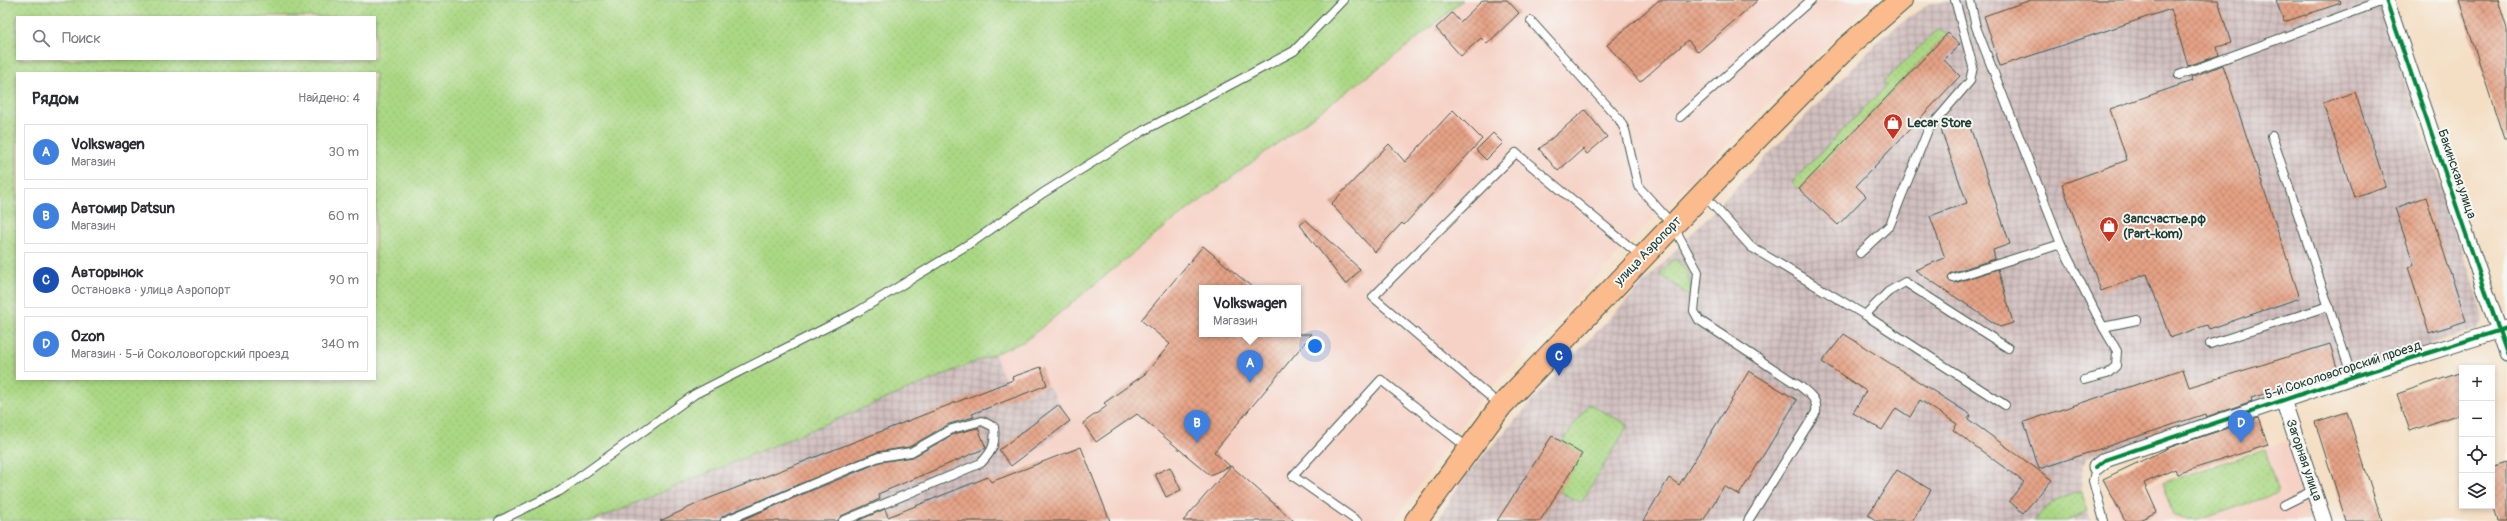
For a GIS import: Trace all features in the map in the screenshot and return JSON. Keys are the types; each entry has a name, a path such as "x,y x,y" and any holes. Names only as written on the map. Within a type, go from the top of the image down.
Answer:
{"main road":[{"name":"улица Аэропорт","path":"1416,521 1502,406 1673,225 1847,46 1897,1"}],"street":[{"name":"Бакинская улица","path":"2386,0 2503,329 2507,354"},
{"name":"5-й Соколовогорский проезд","path":"2096,467 2105,460 2352,377 2503,329"},
{"name":"Загорная улица","path":"2284,400 2324,521"}],"lane":[{"path":"499,521 560,491 695,394 857,312 977,239 1043,192 1143,131 1294,51 1343,0"},
{"path":"1680,117 1811,0"},
{"path":"1860,253 1890,225 1928,130 1970,81 1973,67 1955,0"},
{"path":"1970,0 1976,27 2061,244 2103,328 2117,351 2116,366 2107,374 2084,380"},
{"path":"2179,75 2386,0"},
{"path":"1531,21 1619,119 1625,130 1638,186 1673,225 1698,272 1694,311 1699,320 1801,387 1812,395 1818,405 1816,412 1748,521"},
{"path":"2272,136 2352,377"},
{"path":"1502,406 1373,297 1516,153 1642,258"},
{"path":"1703,194 1751,247 1865,315 2006,405"},
{"path":"1953,278 2061,244"},
{"path":"1865,315 1888,292 1905,282 2008,348"},
{"path":"2210,344 2329,306"},
{"path":"2103,328 2137,320"},
{"path":"1354,520 1293,476 1381,380 1469,449"},
{"path":"725,521 878,457 911,452 952,429 982,421 994,427 996,440 992,452 981,463 843,521"},
{"path":"2096,467 2093,481 2104,521"},
{"path":"2284,505 2314,490"}],"shaded area":[{"path":"1463,0 1872,0 1647,225 1478,402 1394,521 1030,521 1009,471 1013,398 994,354 1025,341 1169,224 1408,46"},
{"path":"1955,0 2378,0 2482,310 2481,322 2477,329 2088,457 2083,465 2081,491 2091,521 1437,521 1464,477 1573,356 1882,37 1928,4"},
{"path":"994,354 1013,398 1048,386 1072,422 1009,471 1030,521 592,521"},
{"path":"2291,440 2316,521 2110,521 2106,505 2158,482"}],"green space":[{"path":"0,0 1463,0 1408,46 1169,224 1025,341 592,521 0,521"},
{"path":"1938,29 1948,33 1799,189 1792,182 1887,85 1883,82"},
{"path":"1672,260 1677,260 1688,273 1692,298 1660,274"},
{"path":"1589,404 1628,425 1581,503 1558,491 1581,454 1562,442"},
{"path":"2265,449 2278,493 2195,521 2173,515 2162,483"},
{"path":"2081,491 2088,511 2068,521 2034,521 2053,501"}],"building":[{"path":"1483,0 1507,0 1519,13 1487,44 1481,38 1461,56 1436,28 1452,13 1460,22"},
{"path":"1659,0 1758,0 1698,52 1688,40 1640,82 1607,45"},
{"path":"2031,0 2218,0 2231,43 2217,47 2219,55 2188,66 2171,9 2000,66 1984,16"},
{"path":"2276,0 2340,0 2341,3 2284,22"},
{"path":"2459,0 2498,0 2507,29 2507,139 2504,139"},
{"path":"1948,33 1960,44 1944,60 1960,76 1856,186 1866,196 1838,225 1799,189"},
{"path":"2223,65 2300,298 2209,329 2207,325 2170,338 2147,274 2101,291 2062,184 2127,160 2110,109 2192,81 2191,77"},
{"path":"2355,92 2386,186 2354,197 2323,103"},
{"path":"1453,110 1482,139 1404,225 1402,223 1375,252 1331,204 1389,144 1405,162"},
{"path":"1585,110 1607,137 1587,154 1583,149 1558,171 1539,149"},
{"path":"1968,121 2010,244 1993,250 1995,259 1951,273 1948,279 1955,283 1998,269 2013,323 2000,327 1915,270 1945,258 1930,216 1967,203 1941,130"},
{"path":"1493,133 1503,143 1486,160 1476,150"},
{"path":"2426,197 2466,321 2429,333 2408,267 2414,265 2395,208"},
{"path":"1306,220 1360,269 1346,285 1300,225"},
{"path":"1203,246 1249,285 1199,285 1199,337 1301,337 1301,334 1312,334 1214,452 1230,466 1210,475 1137,414 1096,442 1083,423 1107,406 1104,403 1145,374 1170,344 1141,320"},
{"path":"1844,334 1971,415 1968,419 2052,480 2023,513 2009,501 2024,482 1953,430 1957,424 1920,400 1910,417 1896,408 1882,430 1853,413 1866,391 1822,362"},
{"path":"2330,344 2338,371 2251,398 2252,401 2206,417 2205,414 2039,469 2024,422 2183,369 2189,387"},
{"path":"1041,367 1047,385 972,414 974,417 949,424 909,447 877,452 723,516 720,521 660,521 705,500 1013,380 1012,377"},
{"path":"1749,371 1797,400 1739,495 1724,486 1703,521 1643,521 1669,478 1679,485"},
{"path":"2459,373 2459,414 2410,431 2397,394"},
{"path":"1058,405 1070,421 1011,466 999,450"},
{"path":"2347,412 2382,521 2346,521 2315,422"},
{"path":"2258,418 2268,445 2177,474 2175,469 2144,483 2157,512 2137,521 2125,521 2103,479 2171,447"},
{"path":"978,428 986,448 878,494 880,499 841,516 838,521 739,521 880,462 913,457 954,434"},
{"path":"1552,436 1582,454 1540,521 1497,521"},
{"path":"1081,447 1110,521 857,521 885,509 888,517 988,477 991,482"},
{"path":"2507,463 2507,521 2498,521 2494,509 2495,467"},
{"path":"1231,466 1294,521 1183,521"},
{"path":"1170,467 1181,490 1166,497 1155,474"},
{"path":"1897,470 1931,490 1912,521 1877,521 1868,515"}],"cycle path":[{"path":"2386,0 2507,354"},
{"path":"2096,467 2105,460 2352,377 2507,328"}],"place":[{"name":"Lecar Store","path":"1893,140"},
{"name":"Запсчастье.рф (Part-kom)","path":"2109,243"},
{"name":"Авторынок","path":"1559,376"},
{"name":"Volkswagen","path":"1250,383"},
{"name":"Автомир Datsun","path":"1197,443"},
{"name":"Ozon","path":"2241,443"}]}
